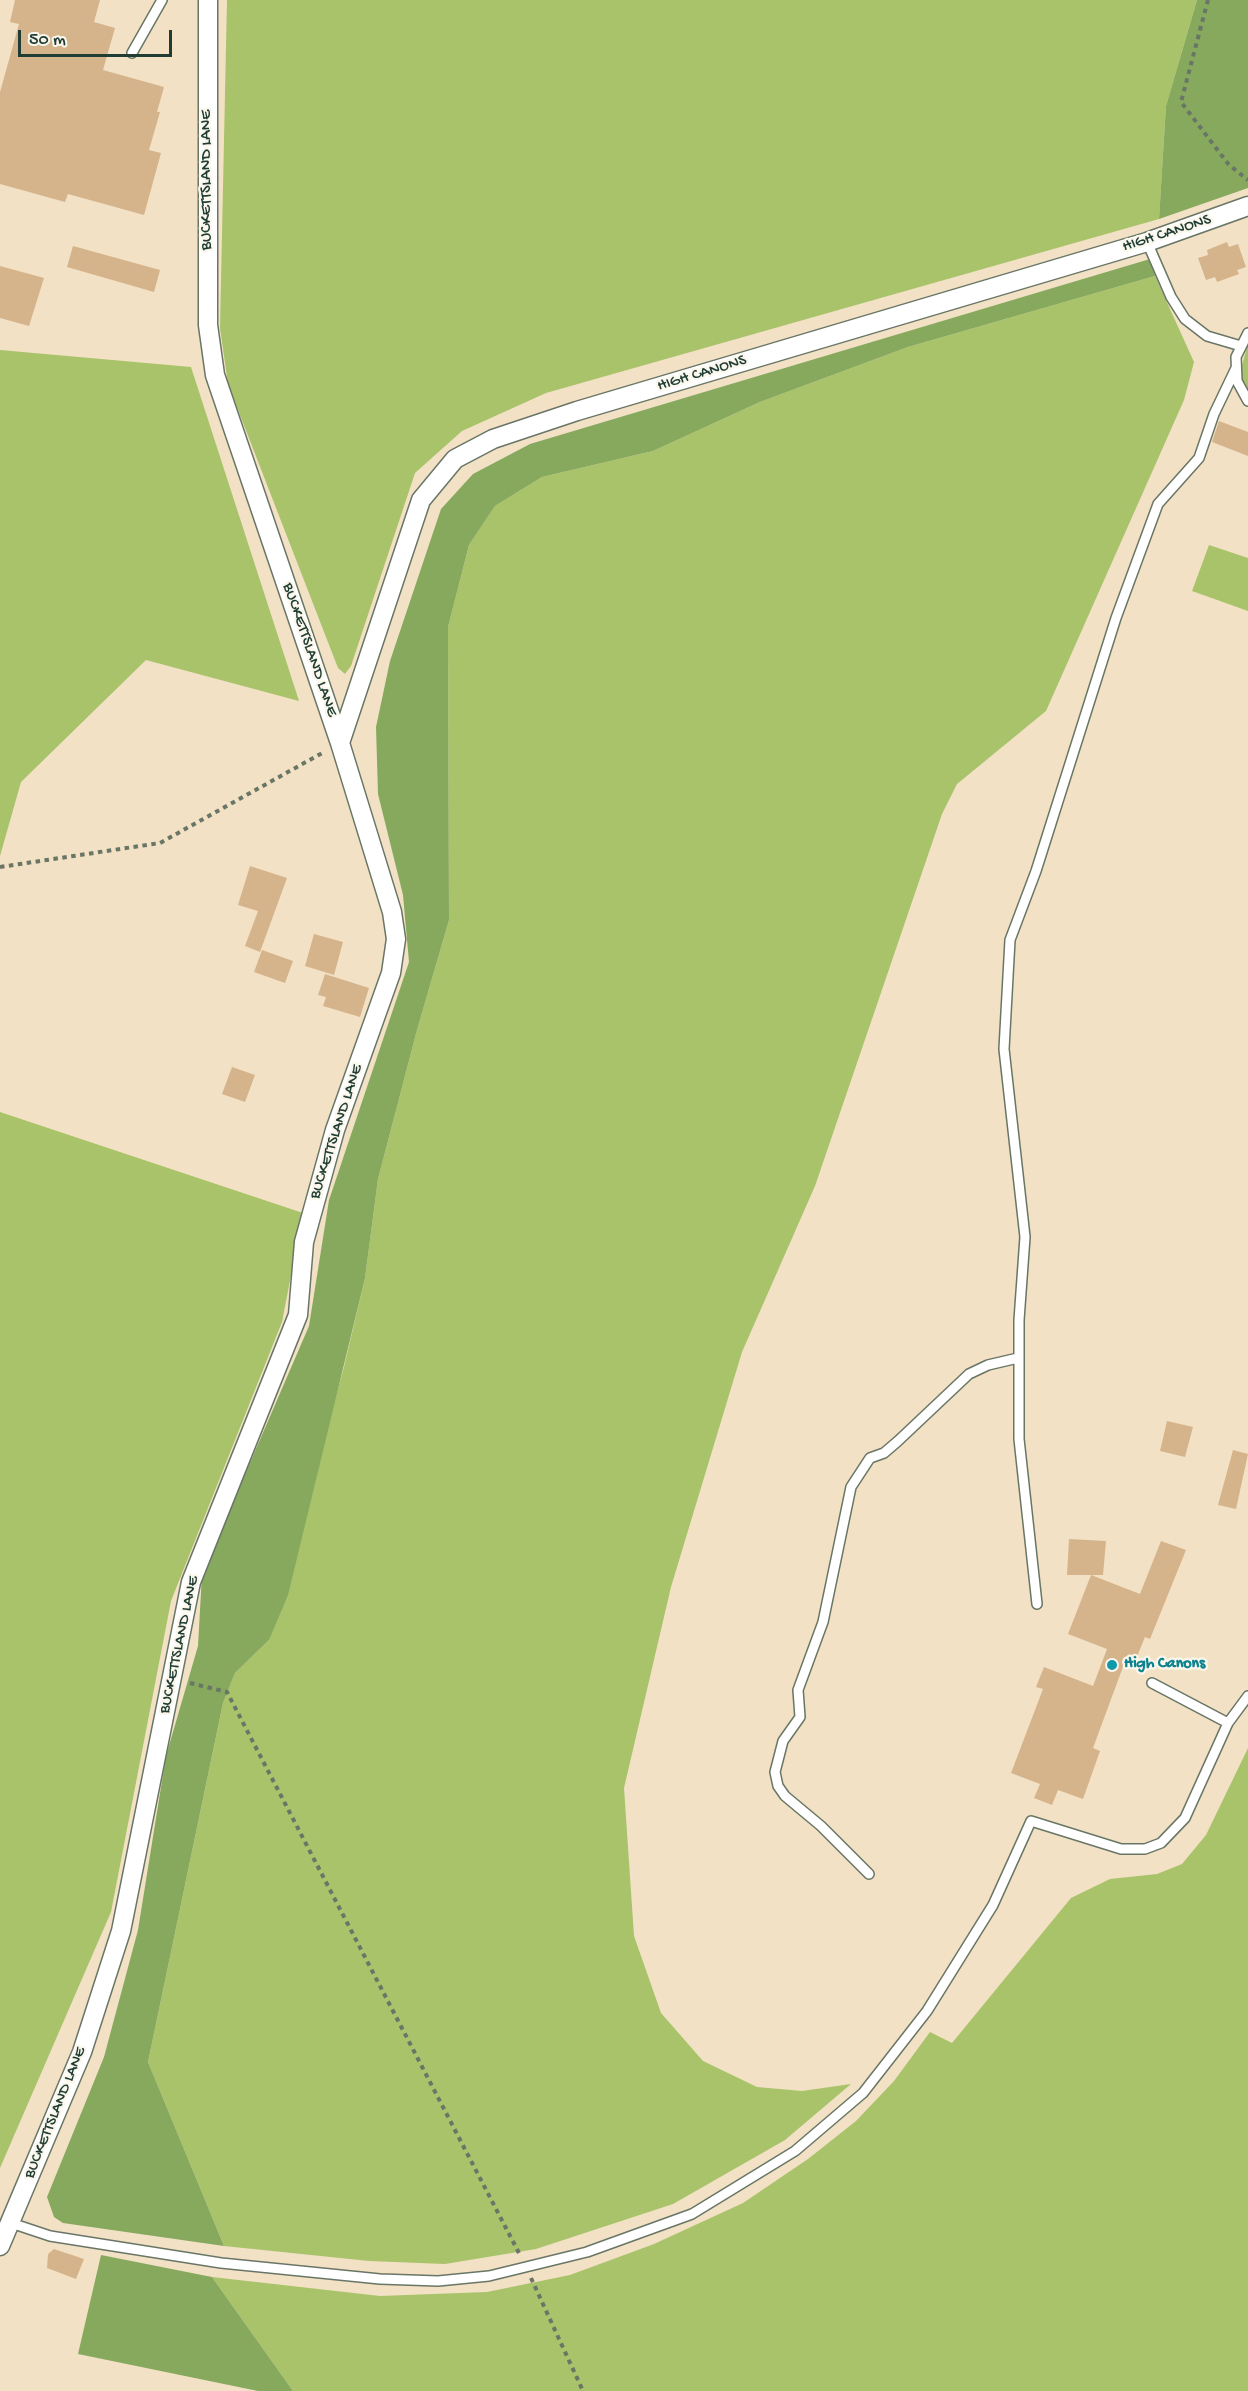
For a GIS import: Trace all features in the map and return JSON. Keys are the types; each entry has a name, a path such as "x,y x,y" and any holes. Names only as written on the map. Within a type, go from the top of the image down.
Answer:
{"street":[{"name":"BUCKETTSLAND LANE","path":"0,2246 82,2052 121,1931 191,1582 298,1315 304,1242 335,1130 391,973 396,939 392,912 340,743 215,375 208,325 208,0"},
{"name":"HIGH CANONS","path":"340,743 421,500 455,459 493,438 577,411 1147,242 1248,206"}],"lane":[{"path":"132,53 162,0"},
{"path":"1147,242 1171,297 1185,319 1207,336 1240,346"},
{"path":"1248,333 1236,357 1237,381 1248,401"},
{"path":"1037,1604 1019,1439 1018,1358 1026,1237 1004,1049 1010,940 1036,872 1116,618 1158,504 1198,458 1214,414 1236,368"},
{"path":"869,1874 821,1826 785,1796 778,1786 776,1772 783,1741 800,1717 798,1690 823,1622 851,1487 870,1458 884,1453 898,1442 969,1374 988,1365 1018,1358"},
{"path":"1152,1683 1228,1723"},
{"path":"11,2223 50,2236 221,2263 380,2279 438,2281 489,2276 587,2252 692,2214 795,2151 863,2093 927,2011 993,1905 1031,1821 1121,1850 1145,1849 1161,1843 1185,1818 1228,1723 1248,1696"}],"path":[{"path":"1208,0 1181,102 1229,165 1248,180"},
{"path":"0,867 160,843 340,743"},
{"path":"171,1679 227,1692 526,2268 583,2391"}],"green space":[{"path":"227,0 1197,0 1166,106 1159,219 546,393 462,431 415,473 351,666 345,674 338,668 228,384 220,328"},
{"path":"1197,0 1248,0 1248,188 1159,219 1166,106"},
{"path":"1150,259 1155,276 908,347 760,402 653,451 542,477 495,506 469,545 448,627 449,920 378,1179 365,1278 288,1595 269,1640 235,1673 223,1703 148,2062 224,2246 63,2223 54,2217 47,2197 104,2057 138,1930 166,1756 198,1646 202,1574 309,1326 329,1200 409,962 403,895 378,794 376,727 390,661 441,509 473,474 530,444"},
{"path":"1155,276 1194,362 1184,400 1046,711 957,784 942,814 815,1186 742,1352 671,1587 624,1788 634,1936 661,2013 703,2061 757,2087 802,2091 851,2084 785,2140 673,2204 536,2249 445,2264 369,2261 224,2246 148,2062 223,1703 235,1673 269,1640 344,1367 365,1278 378,1179 449,920 448,627 469,545 495,506 542,477 653,451 760,402 908,347"},
{"path":"1248,344 1248,396 1240,381 1240,372"},
{"path":"0,350 191,367 299,701 146,660 21,782 0,856"},
{"path":"1209,545 1248,558 1248,611 1192,591"},
{"path":"0,1112 303,1213 282,1322 171,1601 111,1912 0,2168"},
{"path":"1248,1748 1248,2391 293,2391 212,2277 380,2296 487,2292 570,2275 654,2244 743,2203 808,2159 856,2121 894,2081 930,2032 952,2043 1071,1898 1110,1879 1157,1874 1182,1864 1206,1835"},
{"path":"101,2255 212,2277 293,2391 258,2391 78,2354"}],"building":[{"path":"15,0 100,0 94,22 115,28 103,70 164,87 157,112 160,112 149,150 161,153 144,215 68,194 65,202 0,184 0,92 19,24 10,22"},
{"path":"1227,242 1229,247 1238,244 1246,267 1237,270 1239,274 1217,282 1215,277 1206,280 1198,258 1208,255 1207,250"},
{"path":"73,246 160,270 154,292 67,267"},
{"path":"0,266 44,278 29,326 0,318"},
{"path":"1219,421 1248,432 1248,456 1212,442"},
{"path":"250,866 287,878 260,952 245,946 258,911 238,905"},
{"path":"314,934 343,942 334,975 305,966"},
{"path":"262,950 293,961 285,983 254,972"},
{"path":"325,974 369,988 360,1017 323,1006 326,997 318,995"},
{"path":"232,1067 255,1075 245,1102 222,1094"},
{"path":"1167,1421 1193,1427 1185,1457 1160,1451"},
{"path":"1233,1450 1248,1454 1236,1509 1218,1505"},
{"path":"1069,1539 1106,1541 1103,1575 1067,1575"},
{"name":"High Canons","path":"1161,1541 1186,1550 1150,1639 1145,1637 1136,1659 1127,1656 1093,1748 1100,1751 1083,1799 1058,1790 1052,1805 1034,1798 1040,1784 1011,1773 1043,1689 1036,1687 1044,1667 1093,1686 1107,1649 1068,1634 1091,1575 1140,1594"},
{"path":"54,2249 84,2259 76,2279 47,2268 48,2254"}],"place":[{"name":"High Canons","path":"1112,1665"}]}
